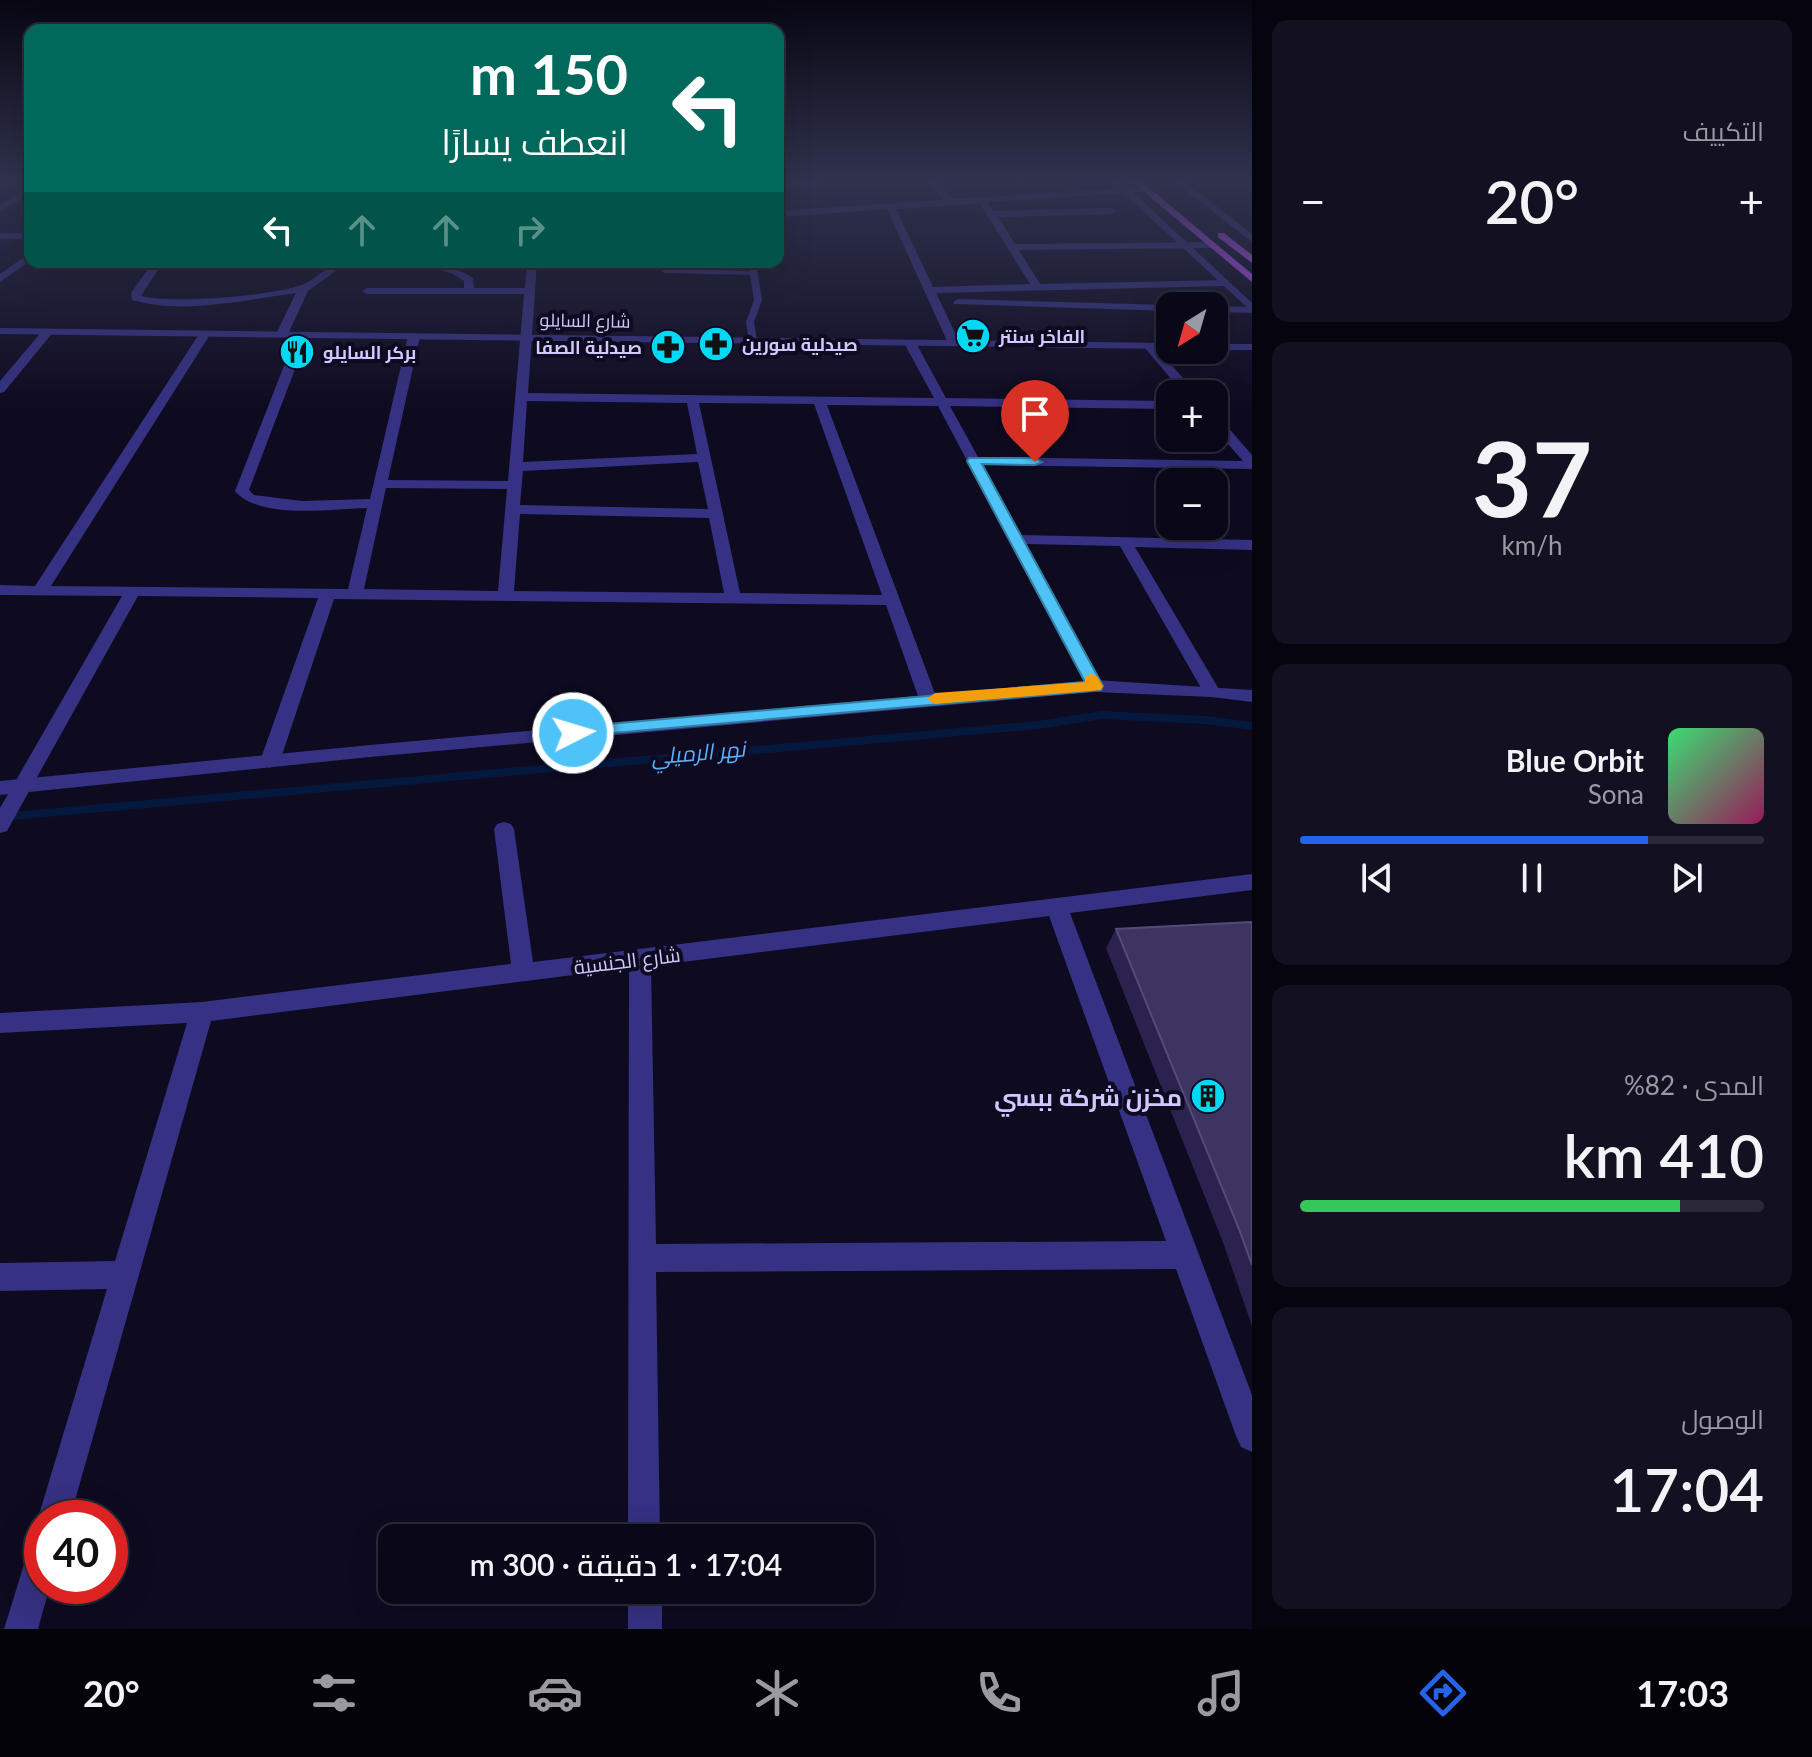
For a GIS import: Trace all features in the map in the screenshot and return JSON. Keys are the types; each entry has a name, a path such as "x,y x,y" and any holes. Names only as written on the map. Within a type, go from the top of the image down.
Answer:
{"main road":[{"path":"1227,258 1252,279"}],"street":[{"path":"914,258 954,343"},
{"path":"1020,258 1038,289"},
{"path":"1198,258 1252,310"},
{"path":"0,279 24,261"},
{"path":"154,268 136,293 136,298 144,302 171,303 303,289 334,268"},
{"path":"442,268 469,280 469,291"},
{"path":"506,594 531,268"},
{"path":"929,290 1225,283"},
{"path":"282,334 303,289"},
{"path":"367,291 528,291"},
{"path":"935,302 1156,308"},
{"path":"1228,309 1252,310"},
{"name":"شارع السايلو","path":"0,331 1156,346"},
{"path":"0,389 48,331"},
{"path":"40,591 205,333"},
{"path":"302,335 242,491 244,496 252,501 275,505 375,503"},
{"path":"355,594 414,336"},
{"path":"910,343 1095,686"},
{"path":"1149,346 1179,380"},
{"path":"1228,347 1252,347"},
{"path":"520,397 1156,405"},
{"path":"692,398 733,597"},
{"path":"819,400 928,699"},
{"path":"1228,436 1252,464"},
{"path":"515,467 704,458"},
{"path":"973,461 1252,464"},
{"path":"380,484 514,485"},
{"path":"512,509 716,514"},
{"path":"1015,539 1252,545"},
{"path":"1125,542 1211,691"},
{"path":"0,590 893,600"},
{"path":"1,824 12,790 132,593"},
{"path":"270,761 328,594"},
{"path":"12,790 270,761 1095,686 1252,696"},
{"path":"504,829 523,973"},
{"name":"شارع الجنسية","path":"0,1023 202,1012 1252,882"},
{"path":"1056,904 1252,1436"},
{"path":"640,958 644,1524"},
{"path":"59,1500 202,1012"},
{"path":"642,1258 1185,1255"},
{"path":"0,1277 125,1275"},
{"path":"21,1629 28,1604"},
{"path":"645,1604 645,1629"}],"lane":[{"path":"753,268 758,300 750,322 753,341"},
{"path":"665,271 754,273"}],"building":[{"name":"مخزن شركة ببسي","path":"1252,922 1252,1265 1116,929"}],"waterway":[{"name":"نهر الرميلي","path":"0,817 1038,725 1102,715 1206,720 1252,726"}],"slow traffic":[{"path":"935,699 1095,686 1091,679"}],"place":[{"name":"الفاخر سنتر","path":"973,336"},
{"name":"صيدلية سورين","path":"716,344"},
{"name":"صيدلية الصفا","path":"668,347"},
{"name":"بركر السايلو","path":"297,352"},
{"name":"مخزن شركة ببسي","path":"1208,1096"}],"route":[{"path":"573,733 1095,686 973,461 1035,462"}]}
